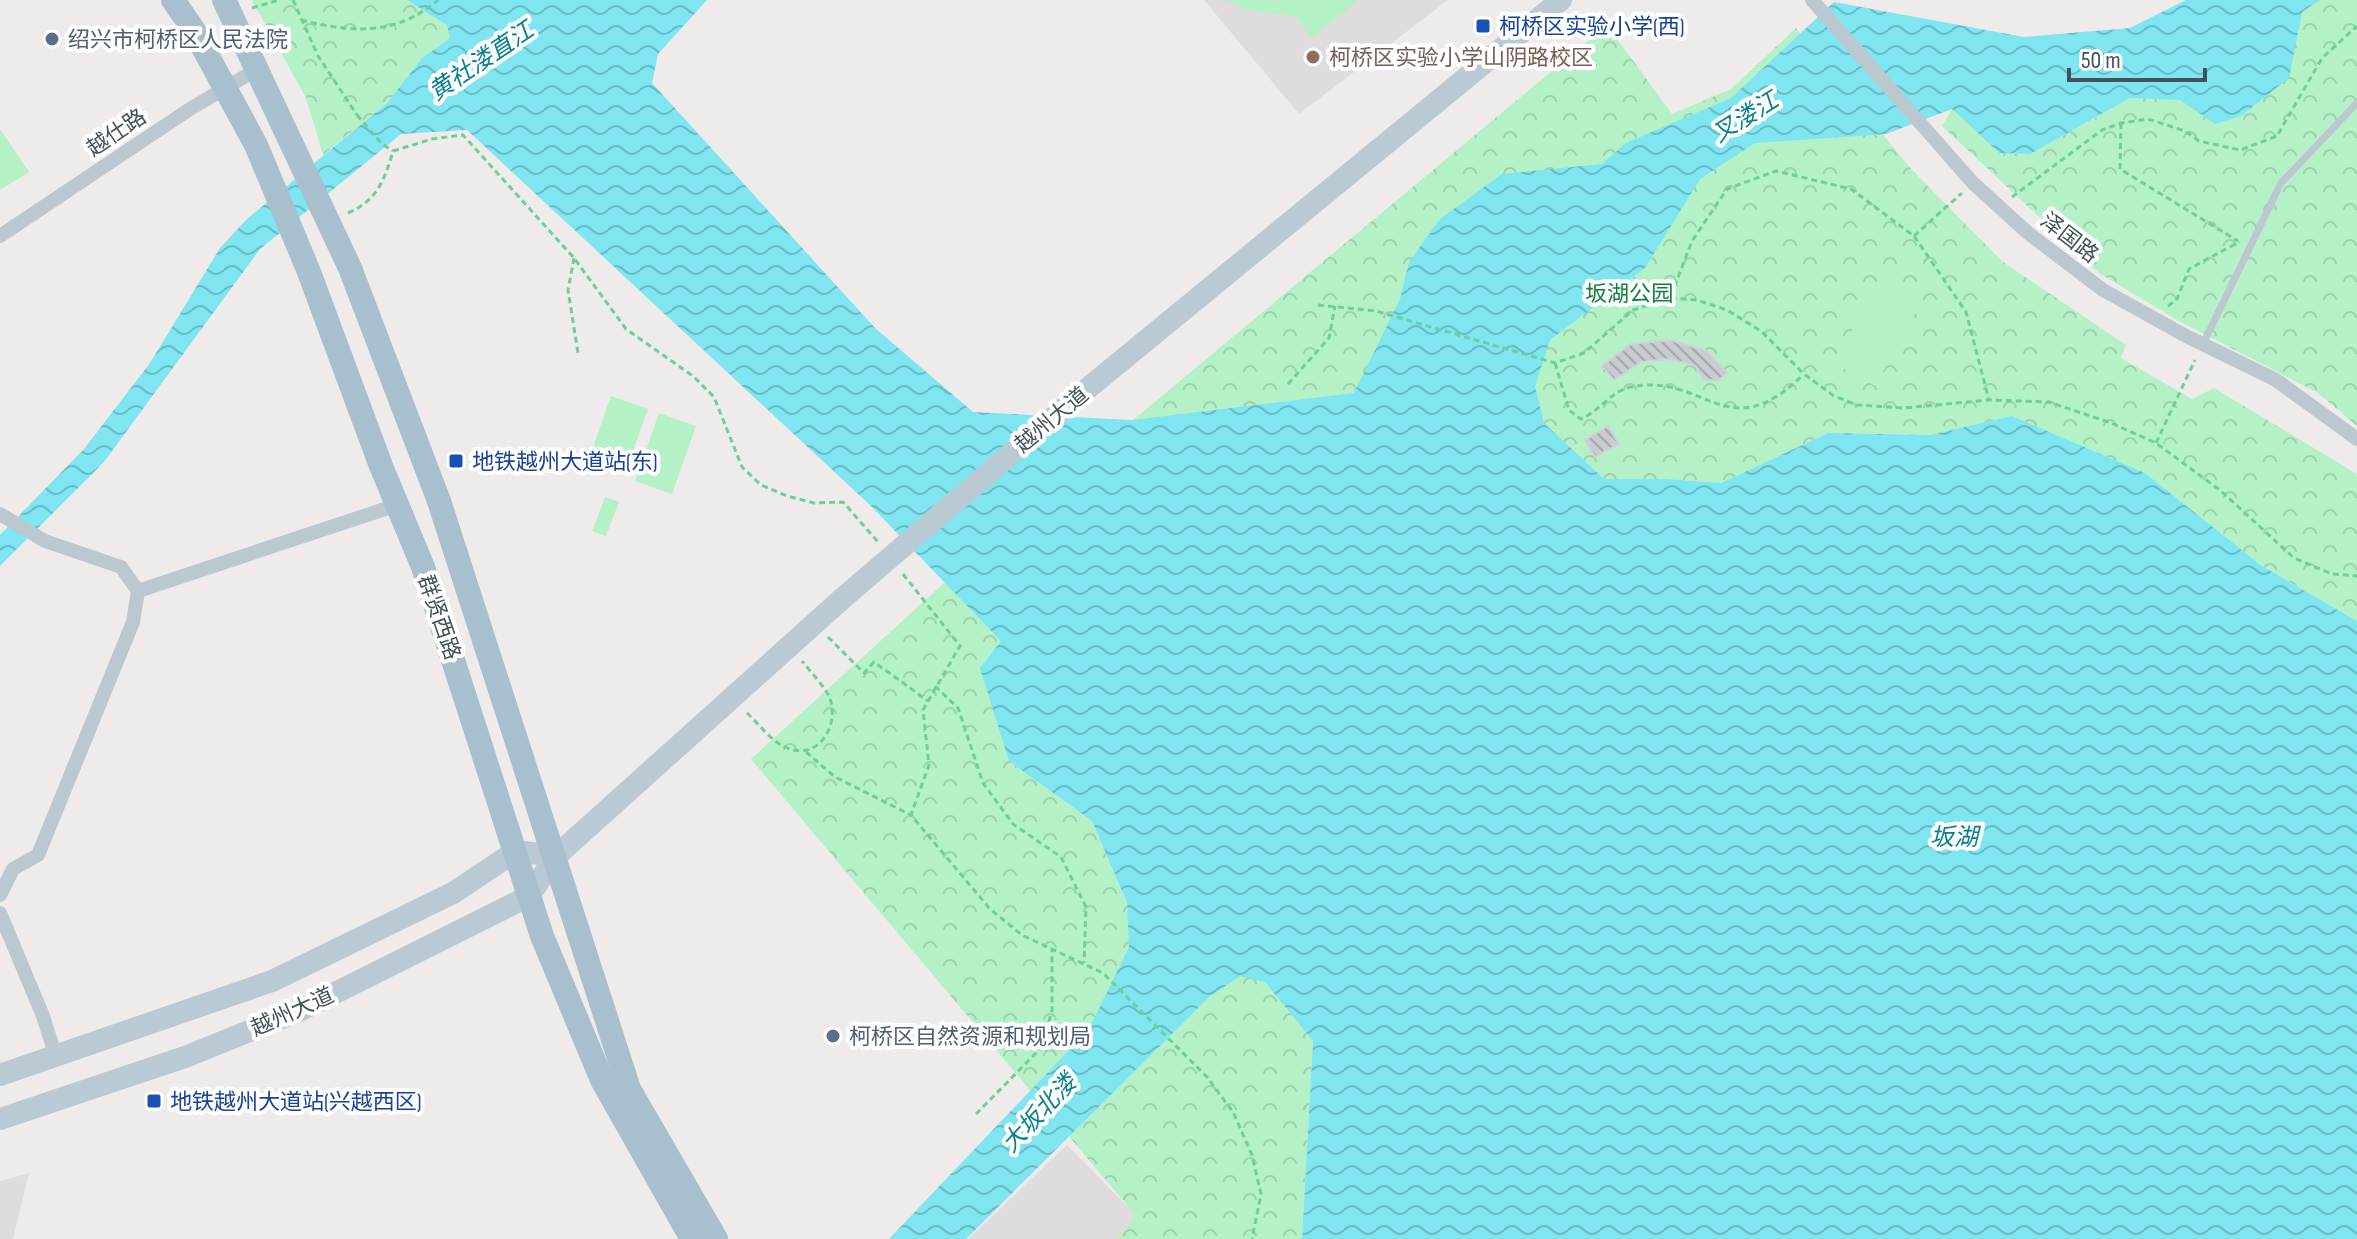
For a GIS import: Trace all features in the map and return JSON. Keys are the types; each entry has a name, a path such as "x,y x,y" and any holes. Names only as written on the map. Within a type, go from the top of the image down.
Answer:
{"main road":[{"name":"群贤西路","path":"173,0 225,87 293,232 423,567 542,936 602,1080 692,1239"},
{"name":"群贤西路","path":"230,9 325,213 439,501 629,1089 716,1239"}],"street":[{"name":"越州大道","path":"0,1119 185,1057 299,1011 529,896 556,856 843,598 1076,398 1561,0"},
{"name":"泽国路","path":"1814,2 1973,183 2103,290 2276,380 2357,439"},
{"name":"越仕路","path":"0,236 225,87 259,68"},
{"path":"138,591 397,505"},
{"path":"0,514 45,541 121,567 138,591 133,622 38,855 13,869 0,895"},
{"name":"越州大道","path":"0,1075 272,981 453,893 516,851"},
{"path":"516,851 556,856"},
{"path":"0,913 43,1016 56,1057"}],"lane":[{"path":"2203,344 2281,183 2357,103"}],"path":[{"path":"230,9 279,0"},
{"path":"293,0 318,56 357,115 382,144 393,151 432,139 463,135 574,258 626,329 693,376 714,397 742,467 761,485 787,496 814,503 843,502 884,549"},
{"path":"301,20 331,28 368,31 420,15 438,0"},
{"path":"1999,206 2102,130 2121,123 2148,119 2185,131 2199,141 2240,150 2277,136 2322,58 2357,26"},
{"path":"2121,123 2120,169 2250,249"},
{"path":"325,213 365,206 384,181 393,151"},
{"path":"1671,298 1692,241 1727,189 1776,171 1851,189 1914,236 1966,312 1989,400"},
{"path":"1914,236 1973,183"},
{"path":"2155,319 2177,299 2189,269 2239,242"},
{"path":"574,258 568,290 578,353"},
{"path":"1318,305 1376,311 1555,363 1584,353 1633,310 1671,298 1697,300 1727,310 1761,331 1804,374 1834,396 1857,405 1904,408 1989,400 2049,402 2156,443 2221,491 2294,558 2332,574 2357,576"},
{"path":"1288,384 1329,338 1335,306"},
{"path":"2156,443 2203,344"},
{"path":"1555,363 1569,410 1581,419 1624,389 1654,386 1684,389 1716,406 1741,409 1763,406 1781,397 1804,374"},
{"path":"902,573 960,646 923,710 929,765 911,815"},
{"path":"815,623 864,673 874,662 928,701"},
{"path":"790,645 831,700 831,726 819,746 805,751"},
{"path":"935,686 958,708 983,783 1013,824 1061,857 1086,907 1084,963"},
{"path":"731,699 784,747 805,751 835,777 911,815 990,909 1022,935 1103,973 1180,1047 1233,1112 1252,1155 1261,1194 1252,1239"},
{"path":"976,1114 1041,1048 1052,1011 1052,949"}],"shaded area":[{"name":"柯桥区实验小学山阴路校区","path":"1204,0 1448,0 1299,114"},
{"path":"1067,1145 1137,1216 1118,1239 968,1239"},
{"path":"29,1173 13,1239 0,1239 0,1181"}],"green space":[{"path":"252,0 504,0 422,58 388,102 323,155 306,98"},
{"path":"1225,0 1359,0 1312,38 1294,16 1249,11"},
{"path":"2305,0 2357,0 2357,426 2318,393 2177,320 2099,273 1942,126 1952,109 1999,153 2030,154 2130,98 2180,99 2215,124 2302,11"},
{"name":"坂湖公园","path":"1607,25 1672,114 1731,89 1796,28 1911,169 2003,262 2126,345 2121,358 2192,399 2214,388 2357,474 2357,621 2262,566 2145,473 2012,416 1930,435 1828,433 1721,483 1604,479 1133,420"},
{"path":"0,129 29,172 0,190"},
{"path":"1882,277 1923,300 1875,386 1834,363"},
{"path":"611,396 648,409 624,476 587,464"},
{"path":"659,413 696,426 672,494 635,481"},
{"path":"605,497 619,502 606,536 592,531"},
{"path":"945,582 1002,641 1009,761 1092,821 1127,904 1130,947 1265,982 1313,1041 1302,1239 1118,1239 1136,1216 751,759"}],"water":[{"name":"坂湖","path":"407,0 707,0 658,54 652,83 875,328 973,412 1133,420 1354,393 1400,299 1409,262 1440,219 1502,174 1602,164 1626,143 1731,98 1834,2 2024,37 2130,28 2186,0 2320,0 2302,12 2289,78 2241,116 2215,124 2180,100 2130,98 2030,154 1999,153 1952,109 1886,134 1755,143 1700,179 1645,268 1550,340 1535,386 1544,423 1604,479 1721,483 1828,433 1930,435 2012,416 2145,473 2262,566 2357,621 2357,1239 1302,1239 1313,1041 1265,982 1240,976 1209,997 966,1239 889,1239 1089,1029 1129,947 1127,903 1092,821 1009,761 980,668 1001,641 871,506 467,130 401,134 260,249 104,462 0,566 0,535 84,449 150,363 220,248 247,219 388,102 422,58 450,38 447,25"}],"building":[{"path":"1671,340 1707,351 1727,373 1718,381 1703,379 1696,366 1670,359 1641,362 1614,380 1602,366 1631,344"},
{"path":"1608,426 1619,444 1595,457 1585,440"}],"place":[{"name":"柯桥区实验小学(西)","path":"1483,26"},
{"name":"绍兴市柯桥区人民法院","path":"52,39"},
{"name":"柯桥区实验小学山阴路校区","path":"1313,57"},
{"name":"地铁越州大道站(东)","path":"456,461"},
{"name":"柯桥区自然资源和规划局","path":"833,1036"},
{"name":"地铁越州大道站(兴越西区)","path":"154,1101"}],"water label":[{"name":"黄社溇直江","path":"481,61"},
{"name":"叉溇江","path":"1745,117"},
{"name":"大坂北溇","path":"1039,1113"}]}
